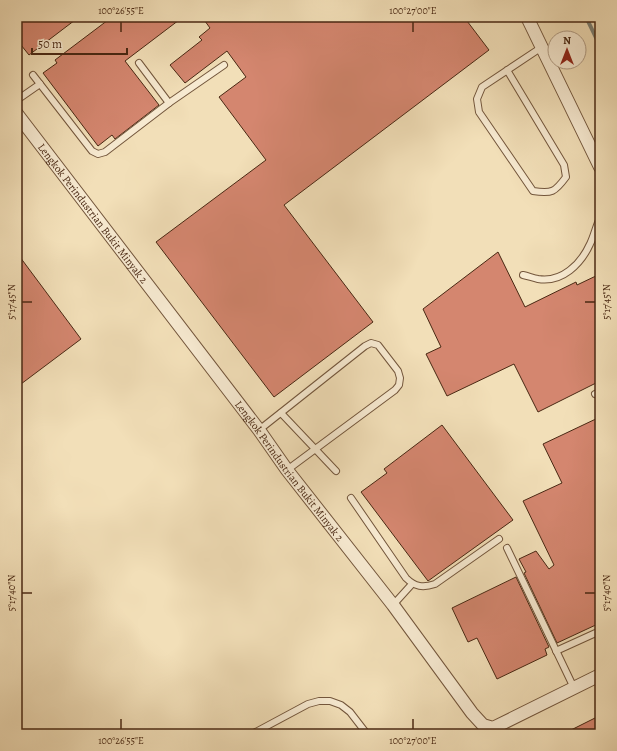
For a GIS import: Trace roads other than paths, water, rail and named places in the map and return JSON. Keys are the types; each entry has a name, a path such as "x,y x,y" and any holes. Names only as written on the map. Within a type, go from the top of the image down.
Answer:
{"street":[{"path":"527,17 600,167"},
{"name":"Lengkok Perindustrian Bukit Minyak 2","path":"17,114 259,430 287,470 393,605 472,713 483,725 493,728 600,675"}],"lane":[{"path":"508,70 564,165 566,177 557,189 546,193 533,191 479,112 477,99 482,87 542,47"},
{"path":"139,63 169,103"},
{"path":"33,75 92,151 98,154 105,152 169,103 224,65"},
{"path":"17,100 40,84"},
{"path":"523,275 539,280 553,279 567,273 581,260 591,243 600,218"},
{"path":"259,430 365,346 371,343 378,345 398,371 400,378 399,385 395,390 287,470"},
{"path":"282,413 336,471"},
{"path":"351,498 406,578 412,584 424,587 435,584 499,539"},
{"path":"508,548 574,688"},
{"path":"393,605 412,584"},
{"path":"556,651 600,631"},
{"path":"252,734 308,704 319,701 330,701 341,705 350,712 368,734"}],"waterway":[{"path":"586,17 600,46"}]}
